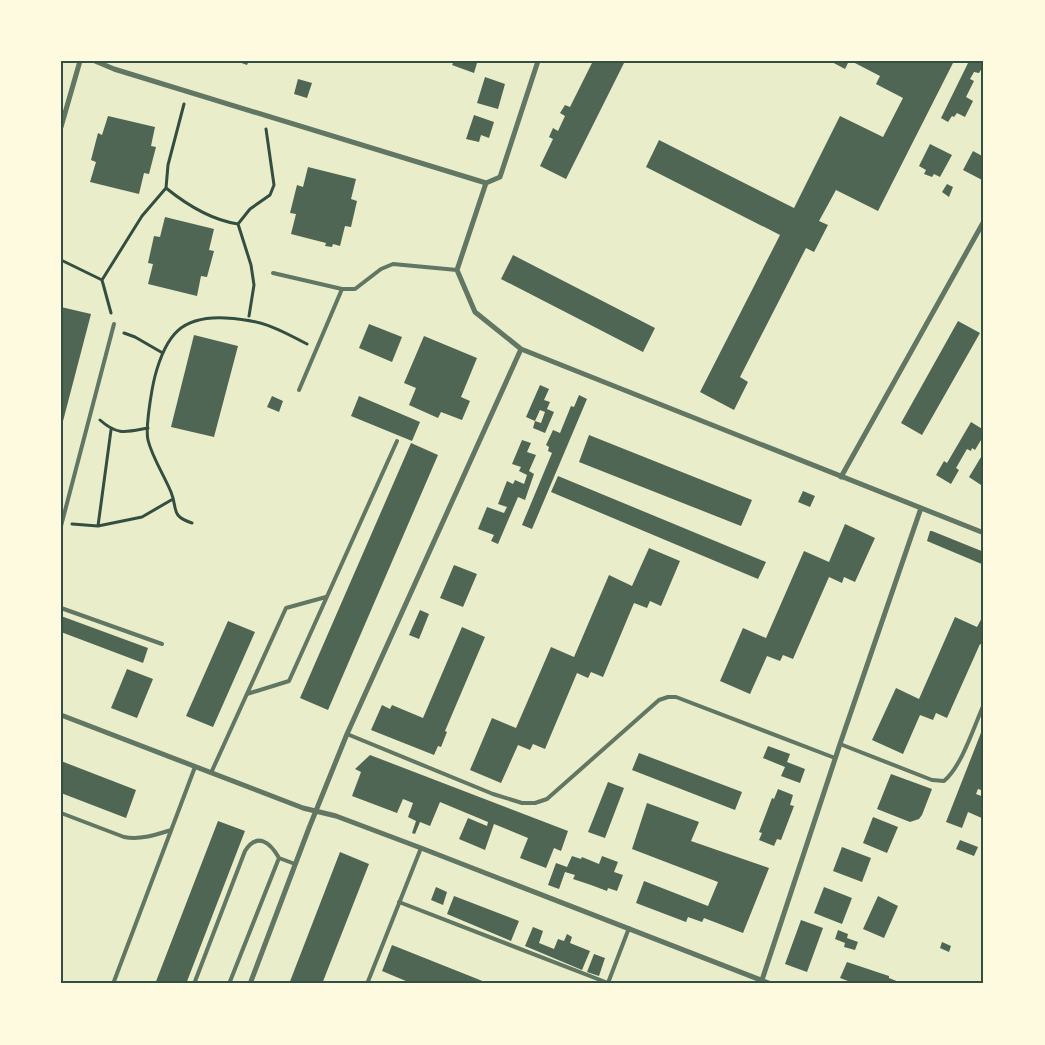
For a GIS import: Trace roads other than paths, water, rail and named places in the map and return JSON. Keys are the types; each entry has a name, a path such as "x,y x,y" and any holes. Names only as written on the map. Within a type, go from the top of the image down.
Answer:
{"street":[{"path":"61,127 80,61"},
{"path":"95,61 486,183 500,178 538,61"},
{"path":"486,183 458,270 475,312 521,349 984,533"},
{"path":"841,477 984,221"},
{"path":"250,984 315,812 347,734 521,349"},
{"path":"762,980 835,758 921,508"},
{"path":"61,716 315,812 336,816 421,848 771,984"}],"lane":[{"path":"273,274 342,289 355,289 381,269 393,264 458,270"},
{"path":"299,390 342,289"},
{"path":"62,525 113,326"},
{"path":"248,694 289,681 397,441"},
{"path":"211,773 286,608 327,597"},
{"path":"61,608 162,644"},
{"path":"347,734 493,794 522,803 535,804 547,799 659,700 668,697 676,697 835,758"},
{"path":"840,744 932,780 944,781 951,775 957,765 984,704"},
{"path":"113,984 195,766"},
{"path":"61,813 134,839 171,830"},
{"path":"194,984 245,851 249,845 258,840 265,842 275,850 279,858 295,864"},
{"path":"367,984 421,848"},
{"path":"229,984 279,858"},
{"path":"399,902 609,983 629,928"}]}
